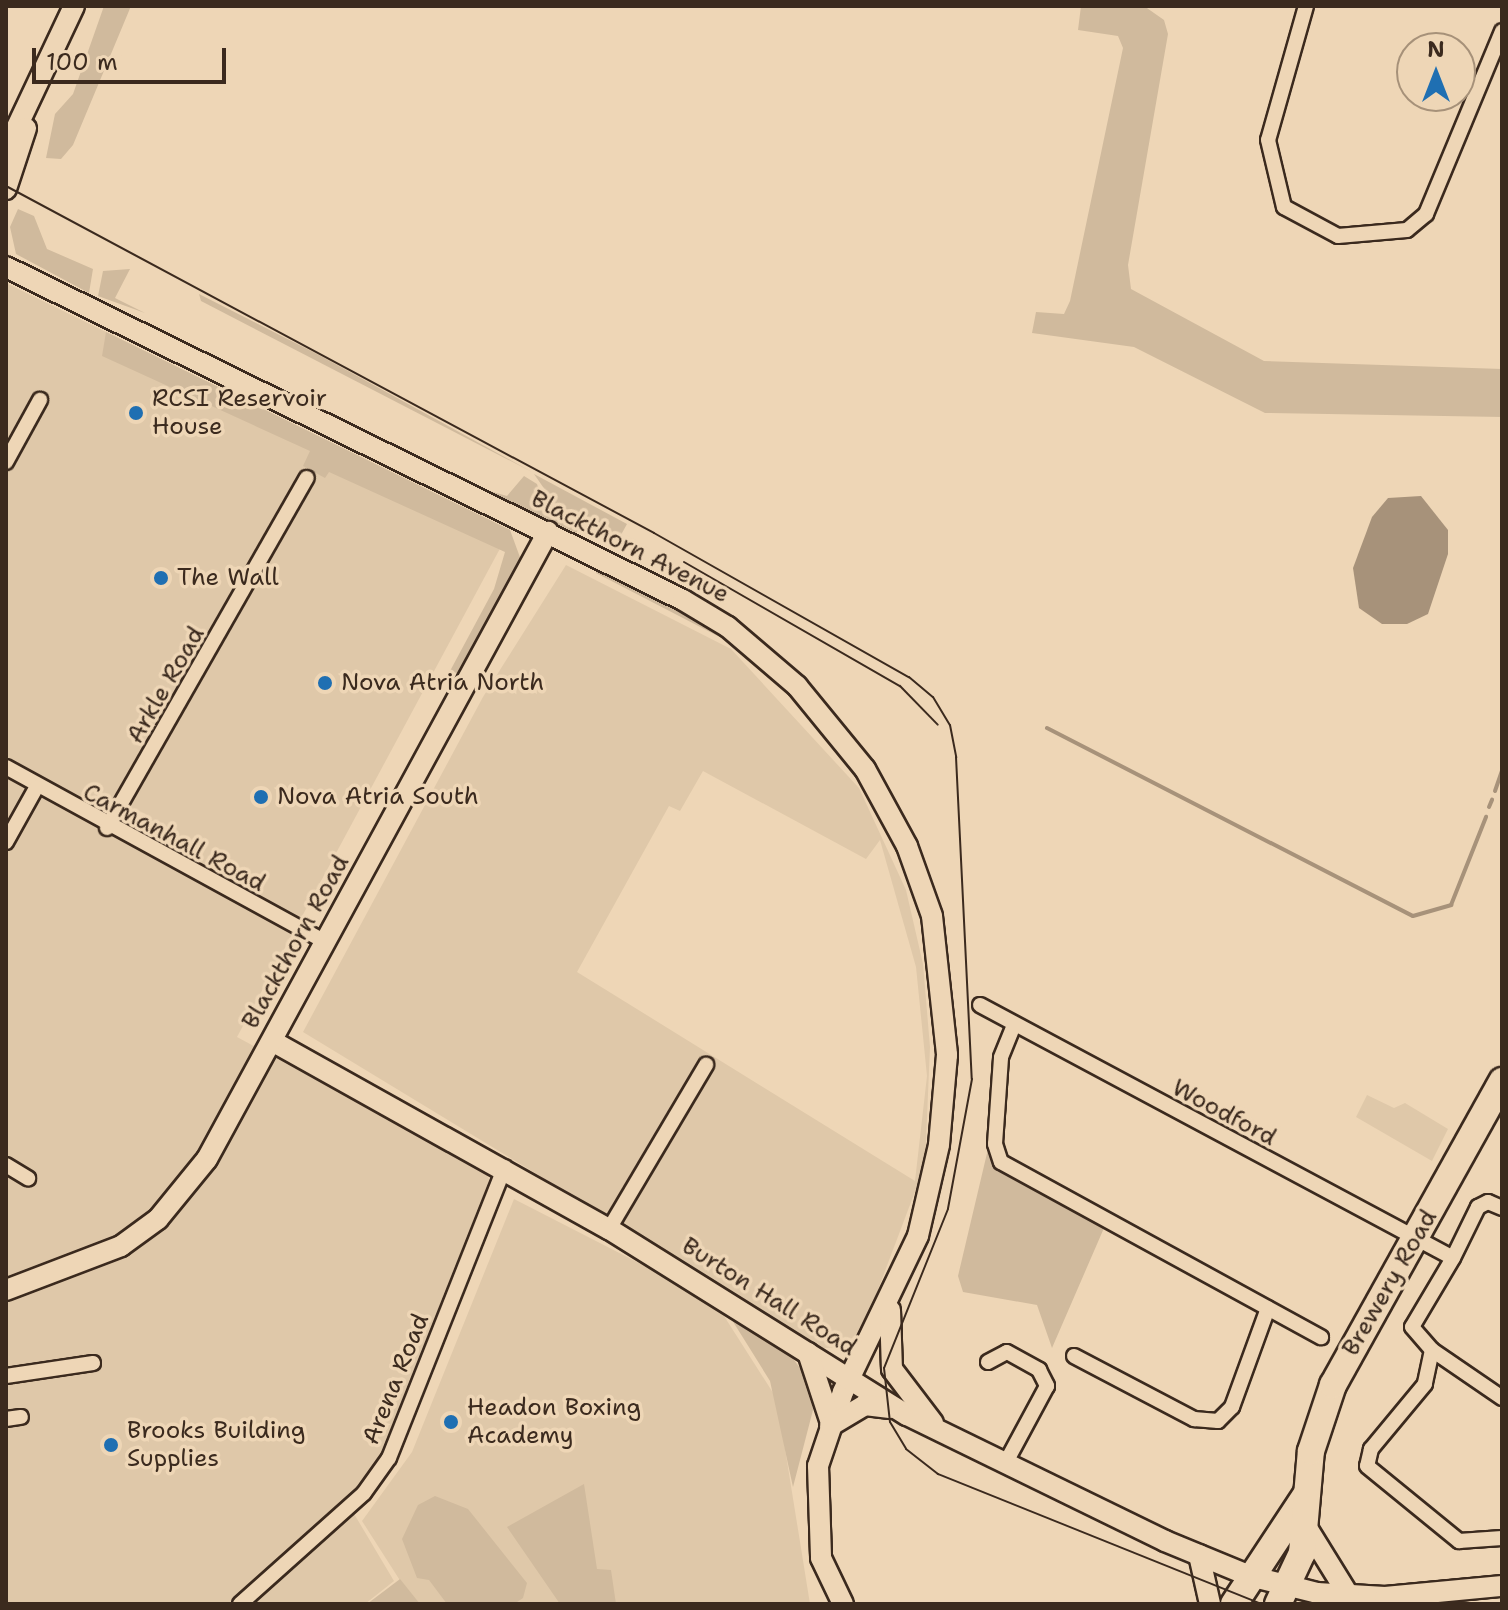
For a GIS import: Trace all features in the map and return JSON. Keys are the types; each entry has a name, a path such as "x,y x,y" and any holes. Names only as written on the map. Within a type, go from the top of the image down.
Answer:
{"highway":[{"name":"Brewery Road","path":"1283,1595 1307,1528 1306,1495 1333,1385 1502,1081"},
{"name":"Brewery Road","path":"1234,1604 1306,1495"}],"street":[{"path":"6,189 26,120 74,6"},
{"path":"1306,6 1268,140 1284,207 1313,227 1362,238 1407,230 1426,214 1502,31"},
{"path":"6,150 26,120"},
{"name":"Blackthorn Avenue","path":"6,267 401,467 548,532 683,600 757,650 816,705 865,769 907,846 939,950 947,1055 931,1191 892,1299 850,1377 818,1466 816,1521 823,1568 843,1604"},
{"path":"6,462 40,400"},
{"name":"Arkle Road","path":"107,828 307,478"},
{"name":"Blackthorn Road","path":"6,1290 84,1266 158,1219 207,1159 548,532"},
{"name":"Carmanhall Road","path":"6,767 36,788 107,828 325,942"},
{"path":"6,842 36,788"},
{"name":"Woodford","path":"980,1005 1413,1240 1453,1258"},
{"path":"1014,1025 1001,1058 995,1134 1001,1162 1321,1337"},
{"name":"Burton Hall Road","path":"272,1041 505,1167 812,1353 898,1410 1005,1464 1250,1576 1283,1595 1349,1596 1502,1586"},
{"path":"609,1229 706,1065"},
{"path":"6,1165 28,1178"},
{"name":"Arena Road","path":"240,1604 364,1493 389,1458 505,1167"},
{"path":"1502,1208 1488,1202 1478,1207 1453,1258 1412,1320 1432,1350 1502,1398"},
{"name":"Blackthorn Avenue","path":"892,1299 887,1357 901,1388 935,1426"},
{"path":"1074,1356 1194,1419 1218,1421 1232,1407 1268,1308"},
{"path":"870,1338 812,1353 824,1383 830,1426 865,1405 898,1410"},
{"path":"1432,1350 1425,1384 1371,1449 1367,1466 1459,1541 1502,1538"},
{"path":"988,1362 1007,1352 1039,1370 1047,1386 1005,1464"},
{"path":"6,1376 93,1363"},
{"path":"1307,1528 1322,1563 1349,1596"},
{"path":"1199,1555 1210,1604"},
{"path":"1482,1604 1502,1593"}],"shaded area":[{"path":"104,6 131,6 73,145 61,159 46,158 55,114 73,94"},
{"path":"1081,6 1144,6 1164,20 1168,34 1128,265 1131,289 1264,361 1502,369 1502,417 1265,413 1134,347 1032,333 1036,312 1064,314 1070,301 1123,48 1118,36 1078,30"},
{"path":"18,209 34,216 47,249 93,269 89,293 16,254 10,227"},
{"path":"130,269 115,298 145,313 98,296 103,271"},
{"path":"6,283 510,530 237,1037 485,1171 490,1181 394,1439 347,1502 394,1581 365,1604 6,1604"},
{"path":"199,294 319,355 532,472 201,301"},
{"path":"106,332 510,530 521,560 463,675 450,671 494,589 505,552 329,472 325,478 303,466 310,451 102,356"},
{"path":"534,474 627,524 617,542 575,519 572,509 559,510"},
{"path":"524,476 537,484 546,513 580,527 576,533 486,490 507,496"},
{"path":"1421,496 1448,530 1448,554 1428,614 1407,624 1382,624 1359,608 1353,568 1372,517 1388,498"},
{"path":"600,563 701,618 737,646 596,573"},
{"path":"566,565 731,649 859,788 906,890 923,964 930,1047 925,1165 862,1332 846,1347 823,1348 303,1032 483,697","holes":["703,771 866,859 880,840 916,967 927,1076 915,1181 577,972 669,806 680,811"]},
{"path":"1367,1095 1394,1108 1405,1103 1448,1129 1432,1161 1356,1117"},
{"path":"988,1149 1005,1175 1104,1228 1052,1348 1037,1305 963,1292 958,1276"},
{"path":"514,1199 676,1282 724,1316 777,1399 810,1604 371,1604 401,1582 362,1521 412,1452"},
{"path":"727,1312 789,1353 810,1382 813,1410 793,1487 770,1381"},
{"path":"584,1484 597,1569 611,1570 616,1604 560,1604 507,1527"},
{"path":"435,1496 468,1509 527,1583 523,1598 514,1604 447,1604 429,1580 417,1578 402,1539 418,1505"},
{"path":"400,1579 420,1604 367,1604"}],"waterway":[{"path":"1047,728 1413,916 1451,905 1486,817"},
{"path":"1495,791 1502,771"},
{"path":"1489,807 1492,800"}],"tram line":[{"path":"6,186 654,533 909,677 933,697 950,725 956,757 972,1079 948,1209 884,1368 890,1422 906,1449 938,1474 1261,1604"},
{"path":"684,562 900,686 938,725"}],"place":[{"name":"RCSI Reservoir House","path":"136,413"},
{"name":"The Wall","path":"161,578"},
{"name":"Nova Atria North","path":"325,683"},
{"name":"Nova Atria South","path":"261,797"},
{"name":"Headon Boxing Academy","path":"451,1422"},
{"name":"Brooks Building Supplies","path":"111,1445"}]}
